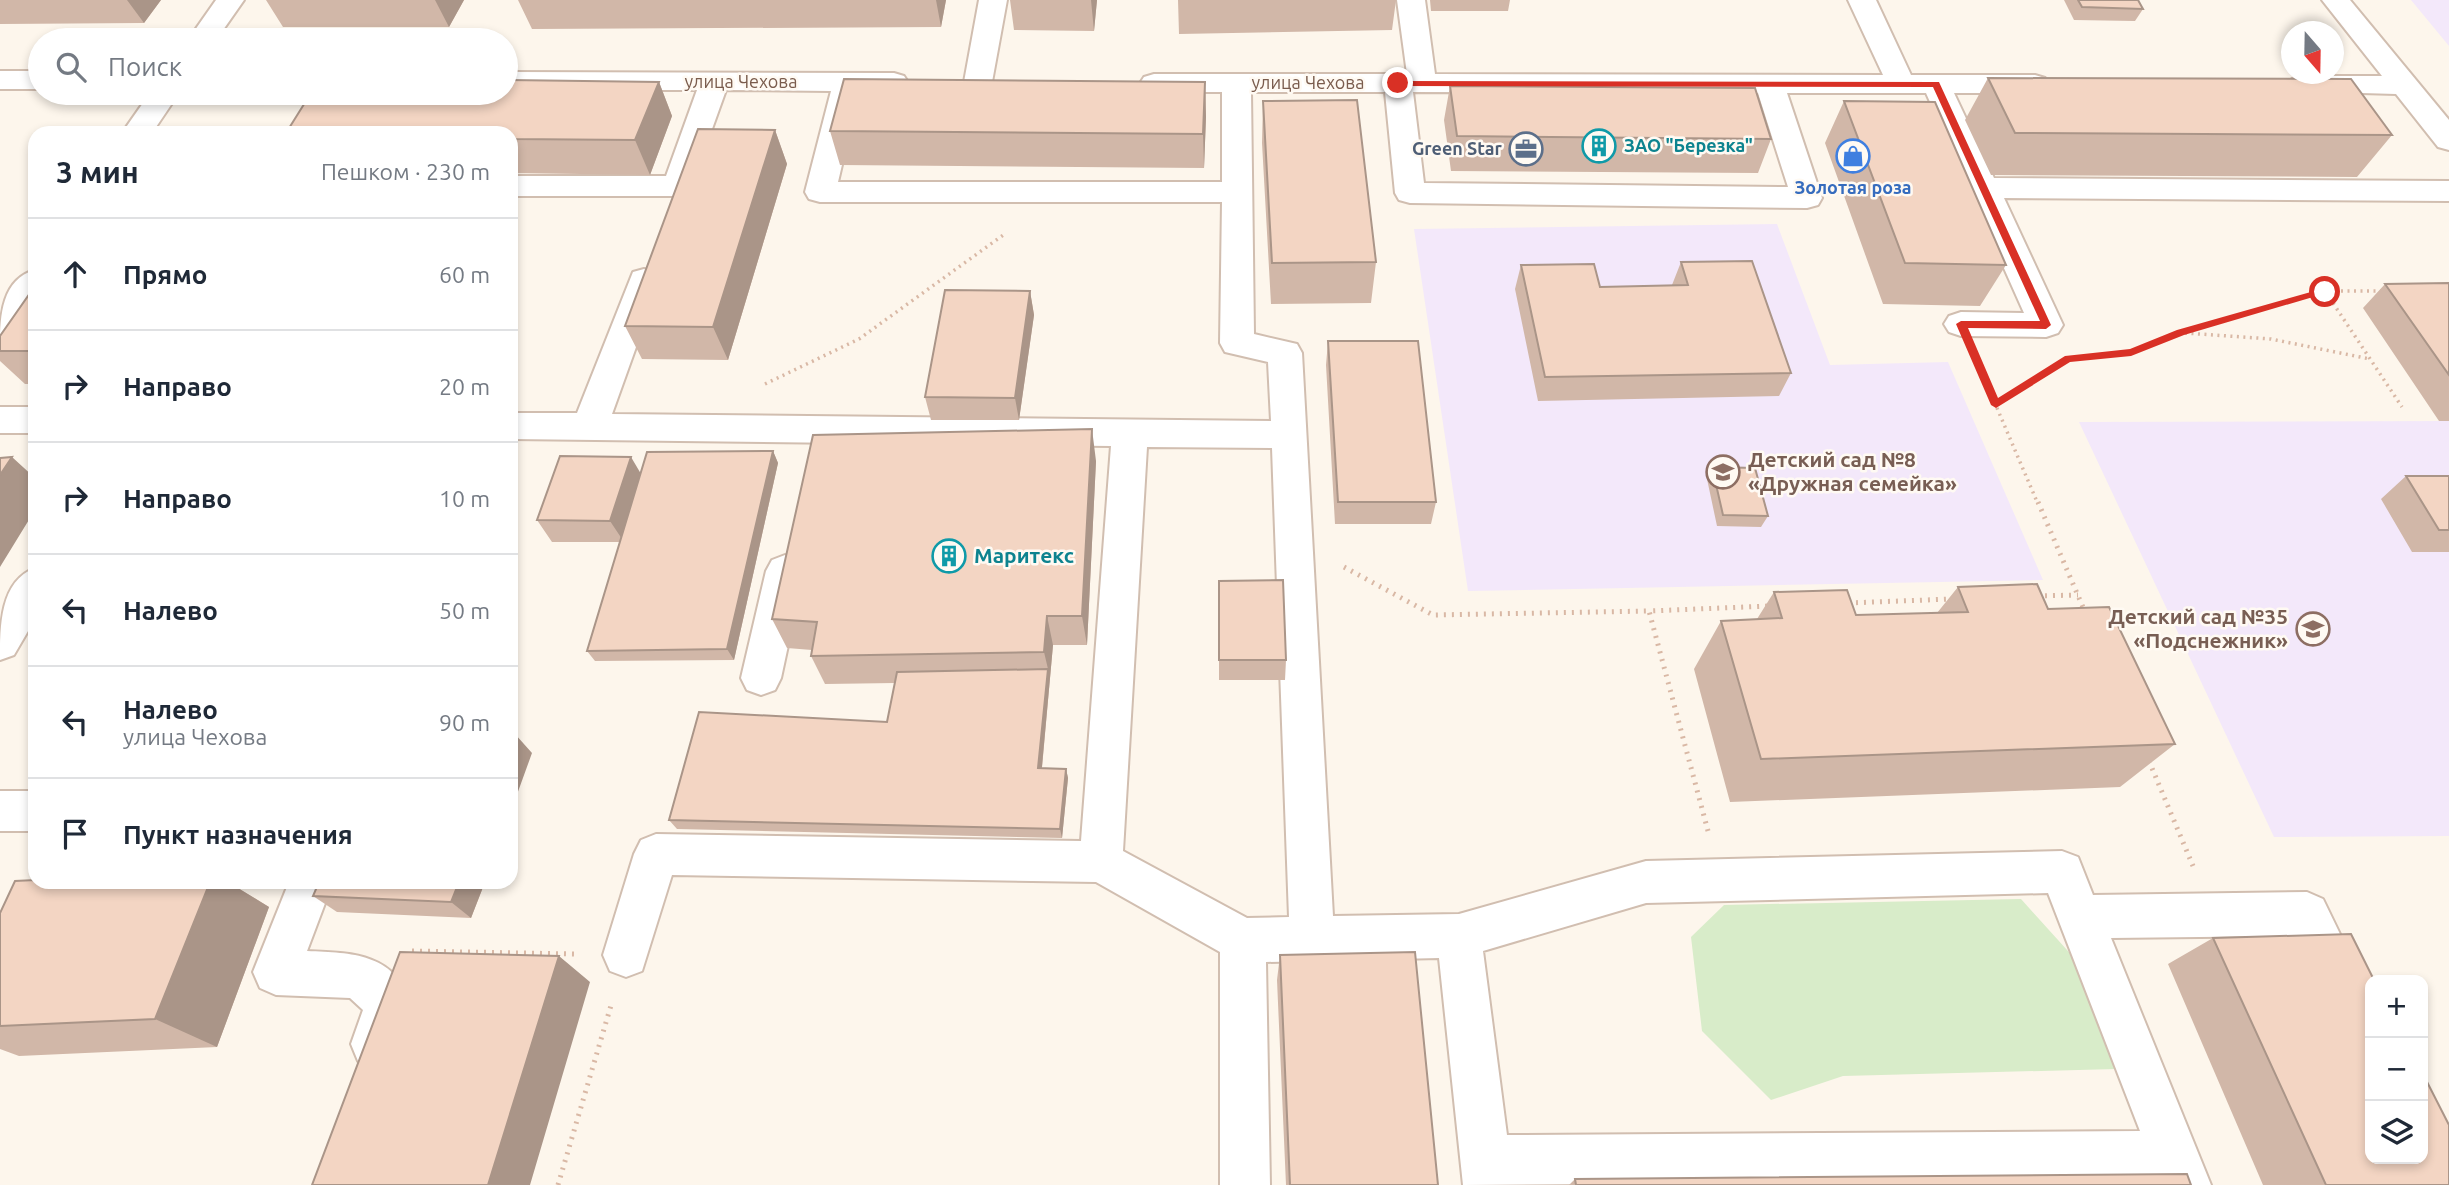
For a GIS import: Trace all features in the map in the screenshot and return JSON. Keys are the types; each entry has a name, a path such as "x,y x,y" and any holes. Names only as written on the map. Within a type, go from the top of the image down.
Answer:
{"street":[{"path":"210,28 230,0"},
{"name":"улица Чехова","path":"518,81 965,82 993,0"},
{"path":"1411,0 1410,193 1807,198 1770,84"},
{"path":"1862,0 1902,84"},
{"path":"2336,0 2449,140"},
{"path":"0,80 28,80"},
{"path":"518,187 674,198 714,82"},
{"path":"847,82 820,192 1237,192"},
{"name":"улица Чехова","path":"1127,82 2060,85"},
{"path":"1236,83 1237,343 1285,353 1311,939"},
{"path":"1936,84 2046,325 1961,324"},
{"path":"2282,85 2405,85"},
{"path":"142,126 157,105"},
{"path":"1984,188 2449,191"},
{"path":"590,427 655,249"},
{"path":"0,332 28,291"},
{"path":"0,419 28,420"},
{"path":"518,426 1289,435"},
{"path":"809,469 818,430"},
{"path":"1101,862 1129,433"},
{"path":"761,678 794,534"},
{"path":"0,643 28,596"},
{"path":"0,811 28,811"},
{"path":"626,955 656,854 1101,862 1243,940 1459,936 1646,882 2062,872 2180,1170 1486,1172 1459,936"},
{"path":"308,889 276,972 359,976 389,1002 363,1080"},
{"path":"2081,917 2307,914 2366,1038"},
{"path":"1243,940 1245,1185"}],"path":[{"path":"760,386 859,339 1063,192"},
{"path":"2068,359 2131,353 2180,332 2325,292 2394,291"},
{"path":"2325,292 2402,407"},
{"path":"1961,324 2089,620"},
{"path":"2180,332 2271,339 2370,359"},
{"path":"1996,405 2058,365"},
{"path":"1294,540 1433,615 1774,606"},
{"path":"2022,597 2078,595"},
{"path":"1843,604 1953,599"},
{"path":"1649,611 1721,880"},
{"path":"2143,748 2214,915"},
{"path":"408,951 626,955 558,1185"}],"shaded area":[{"path":"2411,0 2449,0 2449,46"},
{"name":"Детский сад №8 «Дружная семейка»","path":"1777,224 1830,365 1948,362 2043,580 1468,591 1414,229"},
{"name":"Детский сад №35 «Подснежник»","path":"2449,421 2449,836 2274,837 2079,422"}],"green space":[{"path":"2021,899 2077,961 2116,1069 1843,1076 1771,1100 1702,1031 1691,937 1724,905"}],"building":[{"path":"2078,0 2138,0 2143,9 2082,7"},
{"path":"1988,78 2281,79 2281,84 2344,84 2344,79 2351,79 2392,135 2015,133"},
{"path":"844,79 1205,82 1203,134 830,131"},
{"path":"518,80 659,82 635,140 518,139 518,126 290,126 304,105 518,105"},
{"path":"1450,86 1755,88 1771,139 1457,136"},
{"path":"1357,100 1376,262 1272,263 1263,101"},
{"path":"1844,101 1935,102 2006,265 1905,263"},
{"path":"698,129 775,130 713,327 625,326"},
{"path":"1752,261 1791,373 1545,377 1521,265 1594,264 1600,287 1688,285 1681,262"},
{"path":"2449,283 2449,375 2385,284"},
{"path":"945,290 1030,291 1015,398 925,397"},
{"path":"28,296 28,351 0,351 0,336"},
{"path":"1328,341 1418,341 1436,502 1338,502"},
{"name":"Маритекс","path":"1092,429 1082,616 1047,616 1044,652 811,656 817,622 772,619 813,435"},
{"path":"773,451 727,649 587,651 647,452"},
{"path":"560,456 631,457 610,521 537,520"},
{"path":"12,457 0,475 0,458"},
{"path":"1712,467 1755,468 1768,516 1723,515"},
{"path":"2406,476 2449,476 2449,530 2439,530"},
{"path":"1283,580 1286,660 1219,660 1219,581"},
{"path":"2037,584 2048,609 2109,607 2175,744 1761,759 1721,621 1782,618 1774,592 1847,590 1856,615 1968,612 1958,587"},
{"path":"1048,669 1038,768 1066,769 1060,829 669,820 699,712 887,722 897,672"},
{"path":"28,880 28,889 207,889 155,1019 0,1026 0,913 15,881"},
{"path":"316,889 456,889 451,902 313,896"},
{"path":"2351,934 2372,975 2365,975 2365,1164 2428,1164 2428,1084 2449,1125 2449,1185 2326,1185 2213,938"},
{"path":"400,952 559,956 488,1185 312,1185"},
{"path":"1415,952 1438,1185 1290,1185 1280,955"},
{"path":"2187,1174 2191,1185 1576,1185 1575,1179"}],"place":[{"name":"ЗАО \"Березка\"","path":"1599,146"},
{"name":"Green Star","path":"1526,149"},
{"name":"Золотая роза","path":"1853,156"},
{"name":"Детский сад №8 «Дружная семейка»","path":"1723,472"},
{"name":"Маритекс","path":"949,556"},
{"name":"Детский сад №35 «Подснежник»","path":"2313,629"}],"route":[{"path":"1398,83 1936,84 2046,325 1961,324 1996,405 2068,359 2131,353 2180,332 2325,292"}]}
